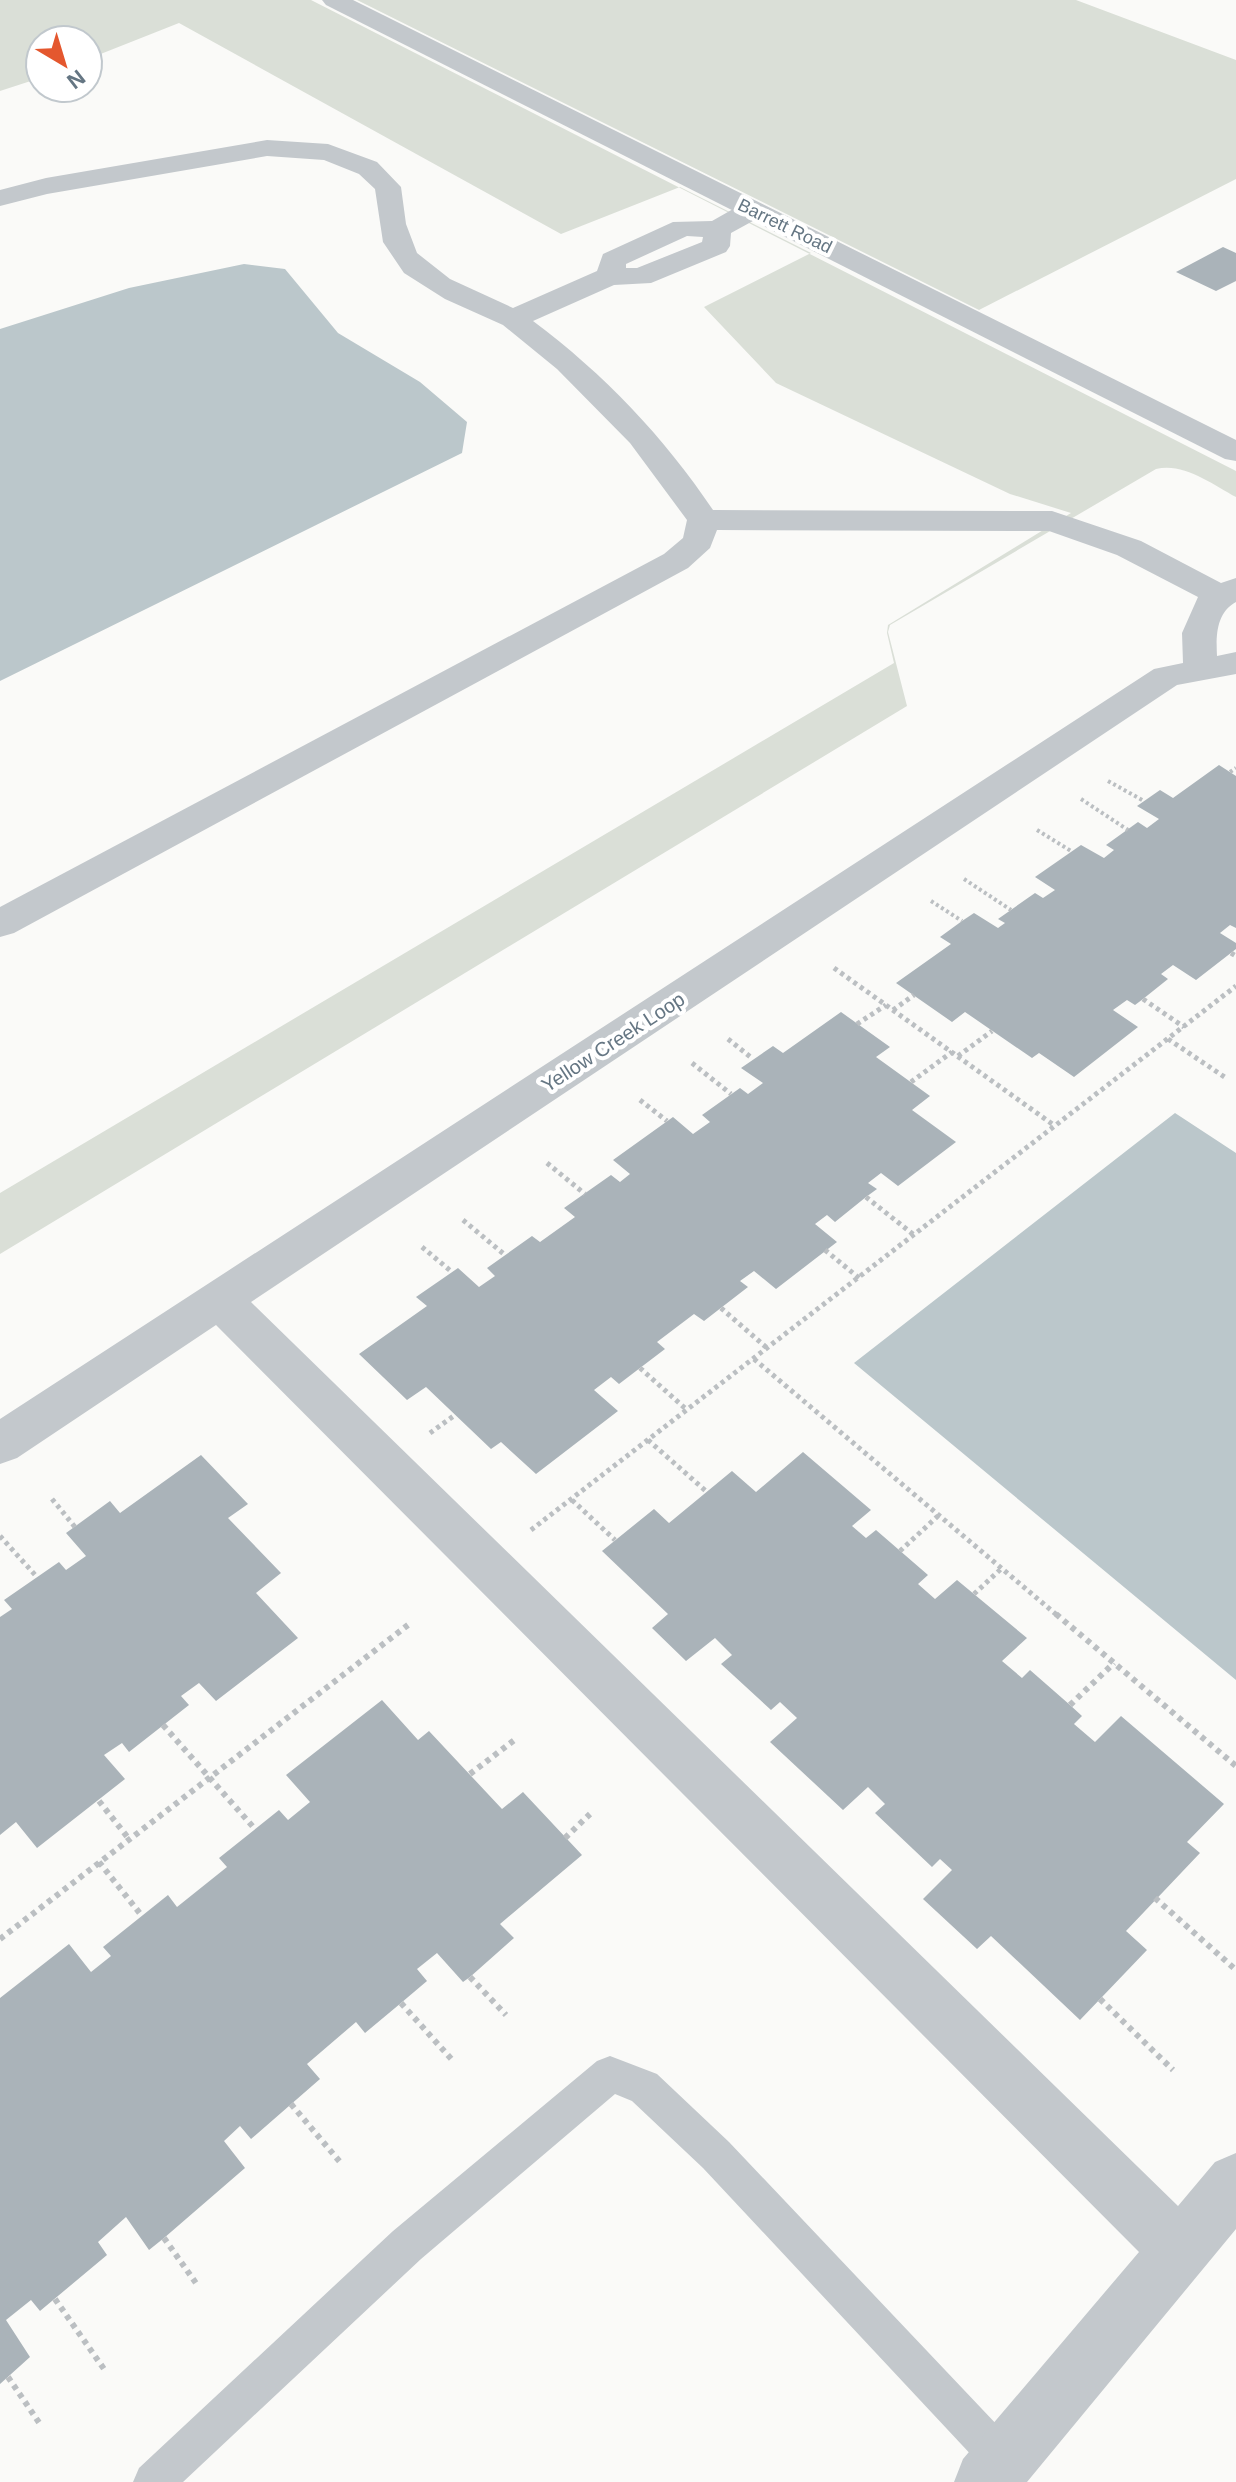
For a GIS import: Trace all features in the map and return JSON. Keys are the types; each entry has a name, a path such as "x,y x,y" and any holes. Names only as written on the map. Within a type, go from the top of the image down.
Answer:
{"street":[{"name":"Barrett Road","path":"334,0 1236,452"},
{"path":"0,198 46,186 267,148 328,152 368,168 388,187 393,229 407,260 448,289 513,319 587,380 677,478 703,520 698,541 676,561 0,924"},
{"path":"513,319 610,276 613,260 683,228 717,229 752,210"},
{"path":"703,520 1052,521 1129,548 1229,592"},
{"path":"1218,667 1199,633 1211,602 1229,592"},
{"name":"Yellow Creek Loop","path":"0,1444 1166,677 1218,667"},
{"path":"221,1301 1178,2249"},
{"path":"995,2471 1236,2183"}],"lane":[{"path":"153,2482 407,2245 610,2074 644,2087 716,2155 995,2471"}],"path":[{"path":"1230,772 1236,768"},
{"path":"1108,781 1144,801"},
{"path":"1081,799 1128,830"},
{"path":"1037,830 1071,851"},
{"path":"964,879 1011,910"},
{"path":"931,901 962,921"},
{"path":"834,968 1055,1126"},
{"path":"522,1537 1236,986"},
{"path":"893,1010 914,995"},
{"path":"1143,999 1184,1027"},
{"path":"857,1024 886,1005"},
{"path":"958,1056 992,1031"},
{"path":"728,1039 753,1059"},
{"path":"1168,1039 1226,1078"},
{"path":"911,1082 952,1052"},
{"path":"692,1063 731,1094"},
{"path":"640,1100 667,1121"},
{"path":"547,1163 585,1194"},
{"path":"866,1197 914,1235"},
{"path":"463,1220 505,1255"},
{"path":"422,1247 452,1272"},
{"path":"825,1250 859,1278"},
{"path":"721,1308 767,1348"},
{"path":"754,1358 1236,1766"},
{"path":"640,1368 687,1410"},
{"path":"420,1439 455,1415"},
{"path":"648,1440 707,1492"},
{"path":"52,1499 75,1527"},
{"path":"571,1500 615,1540"},
{"path":"900,1551 939,1515"},
{"path":"0,1536 37,1577"},
{"path":"974,1594 1002,1568"},
{"path":"0,1939 408,1625"},
{"path":"1070,1705 1114,1663"},
{"path":"163,1725 255,1829"},
{"path":"470,1774 517,1738"},
{"path":"99,1801 129,1839"},
{"path":"565,1838 590,1814"},
{"path":"99,1862 142,1916"},
{"path":"1155,1898 1236,1970"},
{"path":"470,1977 506,2015"},
{"path":"1100,1999 1173,2070"},
{"path":"401,2003 454,2062"},
{"path":"291,2104 340,2162"},
{"path":"164,2238 198,2286"},
{"path":"55,2299 104,2369"},
{"path":"8,2377 40,2424"}],"shaded area":[{"path":"0,0 311,0 679,187 561,234 179,23 104,53 104,24 24,24 24,83 0,91"},
{"path":"357,0 1076,0 1236,60 1236,179 979,310"},
{"path":"680,187 811,253 809,254"},
{"path":"809,254 1236,471 1236,497 1187,471 1156,469 890,625 888,632 907,706 0,1254 0,1193 894,663 887,633 888,625 1071,513 1010,494 776,383 704,307"},
{"path":"244,264 285,269 338,333 420,382 467,422 462,453 0,681 0,329 129,288"},
{"path":"1175,1113 1236,1153 1236,1680 854,1363"}],"building":[{"path":"1223,247 1236,253 1236,281 1216,291 1176,272"},
{"path":"1219,765 1236,776 1236,928 1230,925 1220,933 1236,943 1236,949 1196,980 1173,965 1161,974 1168,979 1135,1005 1127,1000 1113,1010 1138,1027 1074,1077 1039,1053 1032,1058 965,1012 952,1022 896,983 951,944 940,937 962,921 974,913 998,928 1005,923 998,919 1035,893 1043,898 1055,890 1035,877 1081,845 1104,858 1114,850 1106,845 1138,822 1147,828 1159,819 1137,806 1160,790 1173,798"},
{"path":"841,1012 890,1047 876,1057 930,1096 912,1110 956,1142 898,1186 881,1173 868,1183 877,1189 835,1222 827,1215 815,1224 837,1242 776,1289 754,1271 740,1281 748,1287 704,1321 694,1314 657,1342 665,1349 619,1384 611,1377 594,1390 618,1411 536,1474 501,1442 491,1449 426,1387 407,1400 359,1354 427,1306 416,1297 458,1268 479,1287 495,1276 487,1268 532,1236 540,1242 575,1217 564,1208 611,1175 620,1182 630,1174 613,1160 673,1117 693,1134 710,1122 702,1115 740,1088 748,1094 763,1083 741,1068 773,1046 783,1053"},
{"path":"803,1452 871,1510 852,1526 866,1538 876,1530 928,1575 918,1584 935,1599 957,1580 1027,1638 1002,1661 1022,1678 1030,1670 1082,1716 1074,1724 1095,1742 1121,1716 1224,1804 1187,1842 1200,1853 1126,1931 1147,1950 1080,2020 991,1936 977,1949 923,1899 952,1870 940,1859 932,1867 875,1813 885,1804 868,1787 843,1810 770,1742 797,1718 780,1702 771,1710 721,1664 732,1655 715,1638 686,1661 652,1628 668,1614 602,1551 654,1509 669,1523 732,1471 756,1492"},
{"path":"201,1455 248,1504 228,1518 281,1573 256,1593 298,1638 216,1701 199,1683 181,1696 189,1705 129,1752 122,1743 104,1755 125,1779 37,1848 16,1822 0,1835 0,1617 12,1609 4,1600 59,1562 66,1570 86,1556 66,1533 110,1501 120,1513"},
{"path":"382,1700 418,1740 429,1731 502,1809 523,1792 582,1855 500,1924 514,1938 470,1977 463,1982 437,1953 417,1969 427,1981 365,2033 356,2022 307,2064 320,2079 251,2139 240,2126 224,2141 245,2168 164,2238 149,2250 126,2217 98,2242 107,2255 40,2311 31,2300 6,2320 30,2357 0,2384 0,1998 69,1944 91,1972 111,1956 103,1947 168,1895 177,1907 227,1867 219,1858 279,1810 288,1820 310,1802 286,1775"}]}
